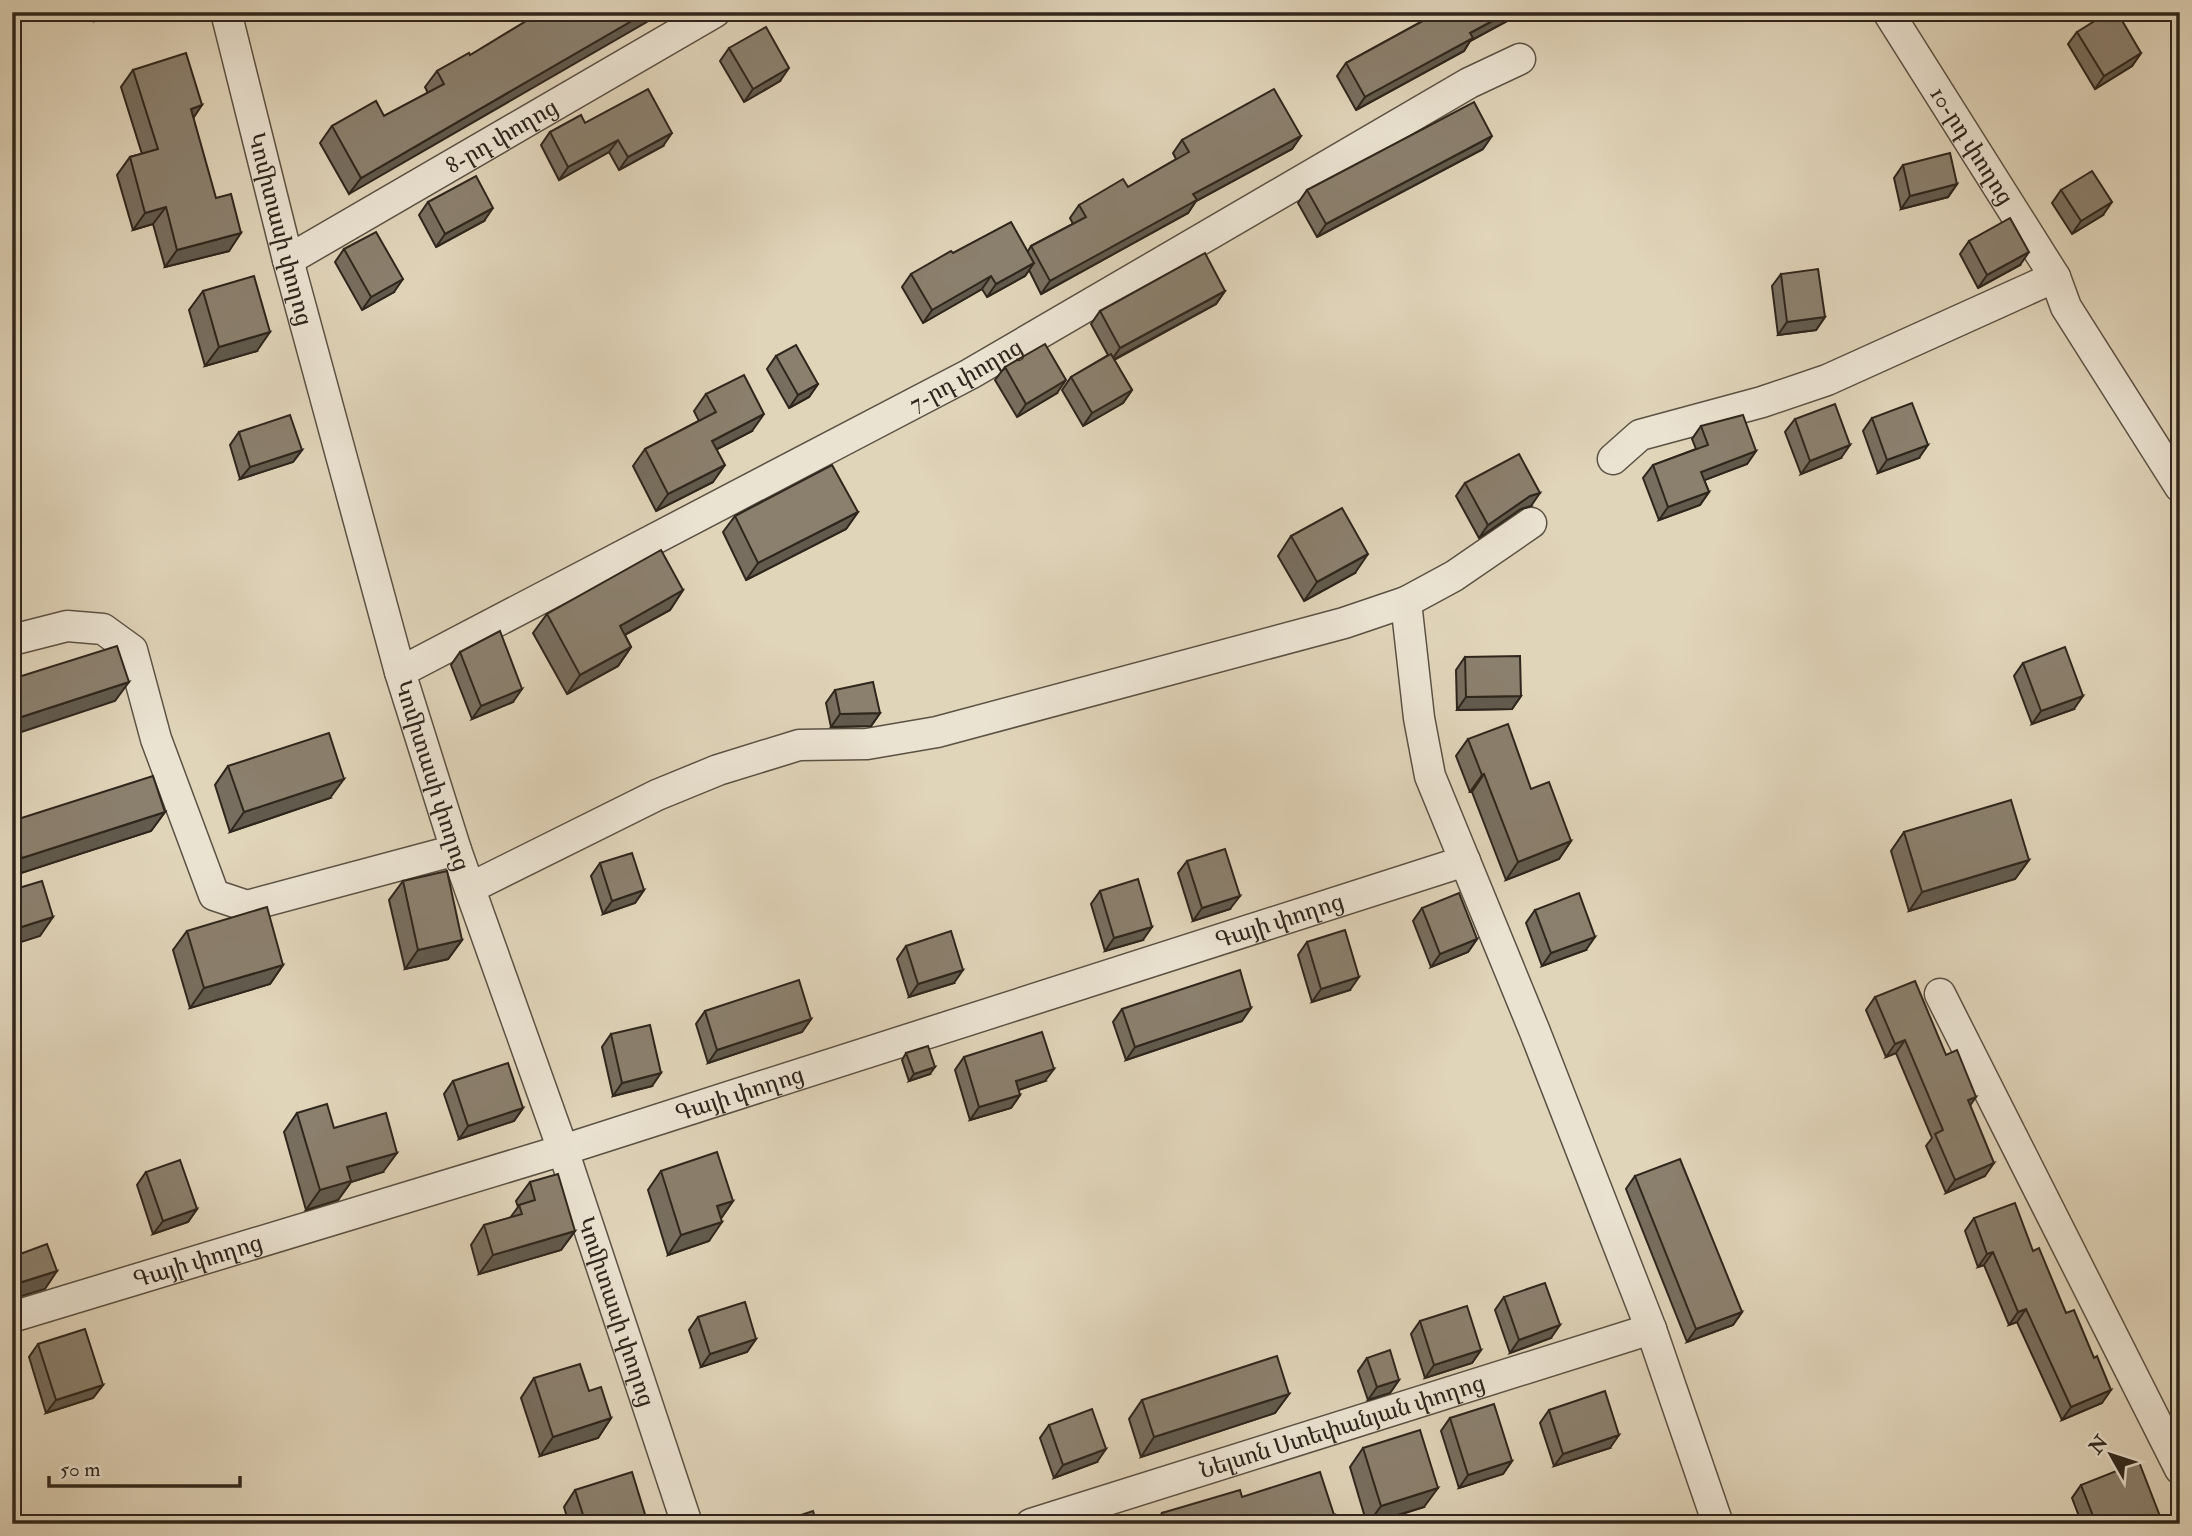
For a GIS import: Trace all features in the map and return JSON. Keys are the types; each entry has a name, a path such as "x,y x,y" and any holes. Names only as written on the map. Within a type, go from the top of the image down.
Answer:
{"street":[{"name":"Կոմիտասի փողոց","path":"226,12 288,260 400,672 456,850 563,1150 687,1524"},
{"name":"8-րդ փողոց","path":"288,260 715,12"},
{"name":"10-րդ փողոց","path":"1888,12 2055,277 2066,307 2180,487"},
{"name":"7-րդ փողոց","path":"400,672 970,374 1469,83 1520,59"},
{"path":"1614,459 1640,435 1762,402 1827,380 2055,277"},
{"path":"470,888 657,796 718,770 799,745 867,744 937,732 1344,623 1406,602 1454,576 1531,523"},
{"path":"1406,602 1419,718 1430,776 1535,1032 1651,1329 1718,1524"},
{"path":"12,640 67,626 103,629 132,650 156,739 214,895 247,906 456,850"},
{"name":"Գայի փողոց","path":"12,1317 563,1150 1465,861"},
{"path":"1940,994 2180,1469"},
{"name":"Նելսոն Ստեփանյան փողոց","path":"1031,1524 1651,1329"}],"building":[{"path":"541,12 647,12 361,178 332,126 376,101 384,116 444,84 437,71 469,53 470,55"},
{"path":"1439,12 1509,12 1470,33 1473,38 1365,97 1346,63"},
{"path":"2109,12 2117,12 2141,53 2104,76 2077,32"},
{"path":"766,27 789,68 753,89 729,48"},
{"path":"186,53 202,105 191,109 216,198 231,194 241,233 177,250 166,207 145,213 130,157 158,149 133,70"},
{"path":"648,89 672,133 628,157 618,140 568,167 550,132 581,115 585,123"},
{"path":"1274,89 1301,136 1193,194 1197,200 1050,281 1031,246 1086,217 1079,205 1123,179 1128,187 1189,152 1182,140"},
{"path":"1474,102 1492,136 1326,224 1307,190"},
{"path":"1950,153 1957,184 1910,196 1903,165"},
{"path":"2092,171 2112,202 2081,221 2061,190"},
{"path":"476,176 493,208 445,234 428,202"},
{"path":"2010,218 2029,252 1987,275 1969,241"},
{"path":"1011,222 1034,263 996,284 991,276 932,310 911,274"},
{"path":"376,232 403,279 371,297 344,249"},
{"path":"1205,253 1225,291 1120,348 1100,311"},
{"path":"1818,269 1825,317 1787,322 1781,274"},
{"path":"254,276 270,332 219,347 203,291"},
{"path":"1045,344 1066,380 1026,404 1005,367"},
{"path":"796,345 818,384 798,395 776,356"},
{"path":"1111,354 1132,390 1092,413 1071,377"},
{"path":"744,375 764,414 712,441 725,465 668,494 645,449 716,412 706,394"},
{"path":"1912,403 1928,445 1887,460 1872,418"},
{"path":"1835,404 1850,445 1810,461 1795,419"},
{"path":"290,415 302,450 250,467 239,432"},
{"path":"1743,415 1756,451 1701,472 1709,492 1668,507 1653,465 1708,445 1701,426"},
{"path":"1519,454 1540,493 1530,496 1488,525 1465,483"},
{"path":"832,465 858,512 758,563 735,516"},
{"path":"1342,508 1368,554 1317,582 1291,536"},
{"path":"661,550 683,590 620,626 631,647 580,675 547,614"},
{"path":"500,631 522,689 481,706 460,652"},
{"path":"117,646 129,682 12,720 12,679"},
{"path":"2065,647 2083,696 2041,711 2023,663"},
{"path":"1520,656 1521,696 1466,697 1465,657"},
{"path":"873,682 880,713 840,714 835,690"},
{"path":"1508,724 1531,789 1549,782 1571,841 1518,862 1468,739"},
{"path":"329,733 344,779 244,812 228,766"},
{"path":"153,776 165,812 22,858 12,821"},
{"path":"2011,800 2029,860 1922,892 1904,832"},
{"path":"1225,849 1240,896 1202,908 1187,861"},
{"path":"632,853 644,890 612,901 600,863"},
{"path":"447,871 462,940 418,950 403,881"},
{"path":"1138,879 1152,927 1114,938 1100,891"},
{"path":"42,881 53,917 12,930 12,890"},
{"path":"1459,893 1477,939 1440,954 1422,908"},
{"path":"1579,893 1595,937 1551,953 1535,910"},
{"path":"267,907 283,965 204,988 187,931"},
{"path":"1345,930 1359,977 1321,989 1307,942"},
{"path":"951,931 963,970 918,984 906,946"},
{"path":"1240,970 1251,1008 1135,1047 1122,1009"},
{"path":"799,980 811,1019 717,1050 705,1011"},
{"path":"1915,981 1946,1055 1957,1050 1976,1097 1968,1100 1994,1163 1955,1180 1935,1134 1943,1130 1905,1040 1895,1044 1875,997"},
{"path":"650,1025 661,1073 622,1083 611,1034"},
{"path":"1042,1032 1054,1069 1016,1081 1020,1095 979,1107 964,1057"},
{"path":"928,1046 935,1067 914,1074 906,1053"},
{"path":"508,1063 523,1108 468,1126 453,1081"},
{"path":"327,1104 334,1128 386,1113 397,1153 347,1167 351,1181 320,1190 297,1113"},
{"path":"717,1152 733,1201 717,1206 722,1222 681,1235 661,1171"},
{"path":"1680,1159 1742,1312 1696,1329 1635,1176"},
{"path":"180,1160 197,1209 163,1221 146,1172"},
{"path":"558,1174 575,1231 493,1255 484,1225 522,1214 519,1205 535,1200 530,1182"},
{"path":"2015,1203 2033,1251 2039,1248 2066,1313 2074,1310 2111,1390 2071,1407 2026,1309 2018,1312 1993,1252 1987,1254 1974,1218"},
{"path":"47,1244 57,1271 19,1283 12,1289 12,1257"},
{"path":"1545,1283 1560,1325 1519,1340 1504,1297"},
{"path":"745,1302 756,1339 710,1354 698,1317"},
{"path":"1467,1306 1481,1350 1434,1365 1420,1321"},
{"path":"85,1329 103,1385 56,1400 38,1344"},
{"path":"1390,1350 1399,1380 1377,1387 1367,1358"},
{"path":"1277,1356 1289,1394 1154,1437 1142,1400"},
{"path":"580,1364 589,1391 601,1387 611,1418 553,1437 534,1378"},
{"path":"1605,1391 1619,1435 1563,1454 1549,1410"},
{"path":"1494,1404 1512,1461 1468,1475 1450,1418"},
{"path":"1092,1409 1106,1449 1063,1465 1049,1425"},
{"path":"1420,1430 1438,1488 1381,1506 1363,1448"},
{"path":"2139,1462 2163,1524 2115,1524 2111,1515 2095,1521 2081,1485"},
{"path":"632,1472 648,1524 586,1524 575,1490"},
{"path":"1320,1472 1334,1515 1308,1524 1165,1524 1162,1513 1240,1490 1242,1497"},
{"path":"813,1511 817,1524 774,1524"}]}
